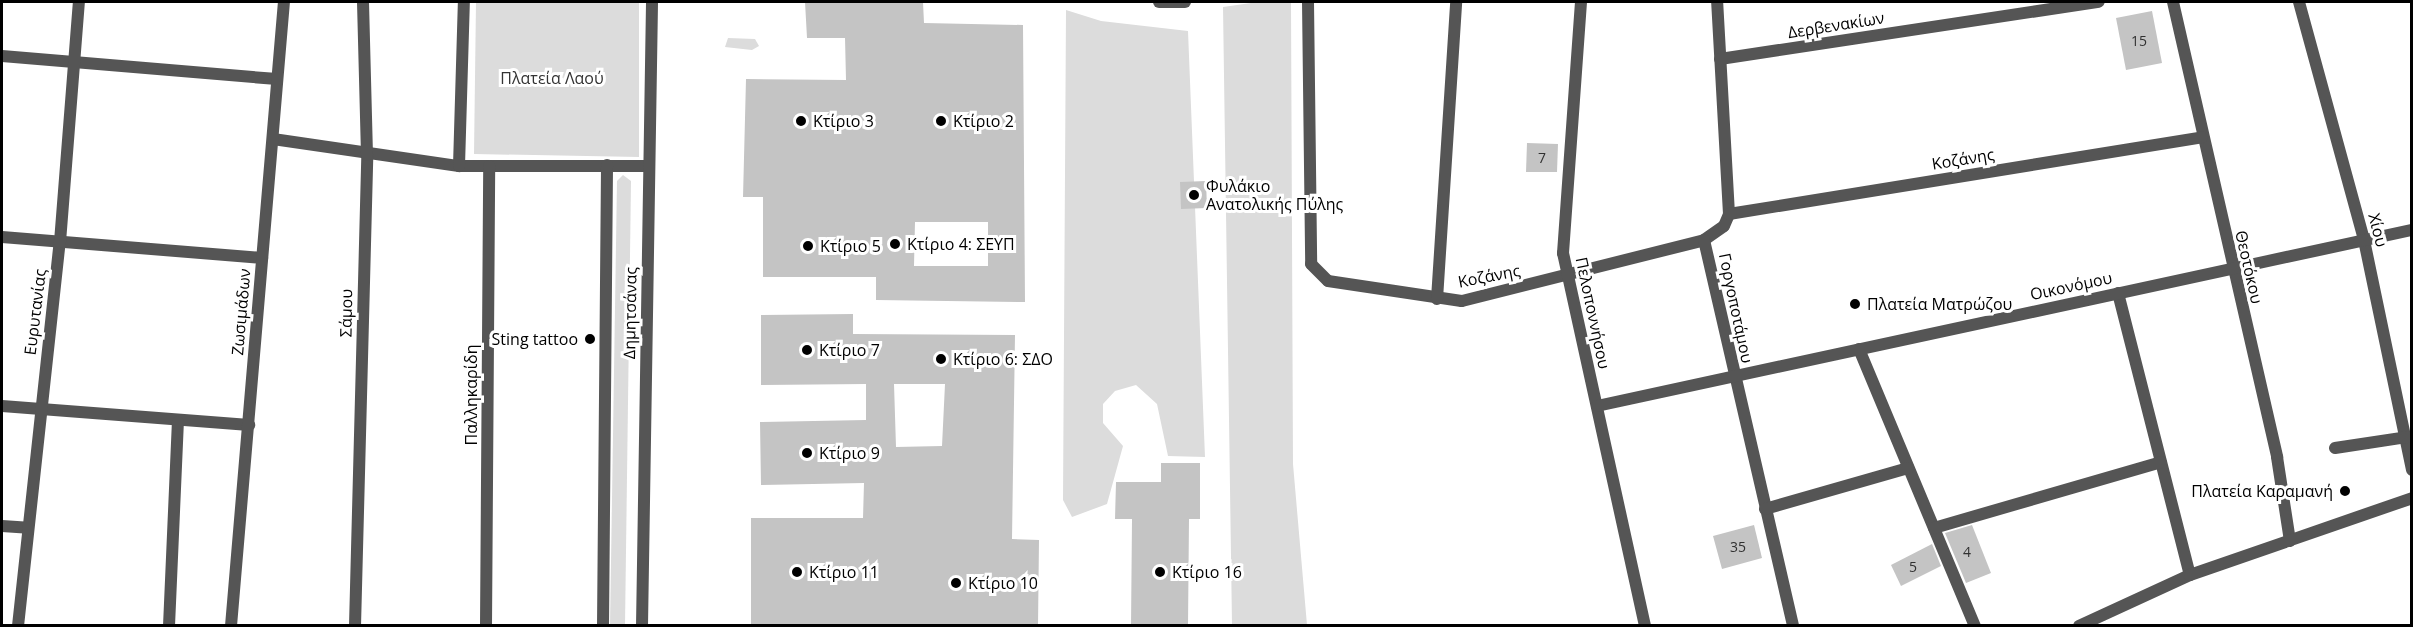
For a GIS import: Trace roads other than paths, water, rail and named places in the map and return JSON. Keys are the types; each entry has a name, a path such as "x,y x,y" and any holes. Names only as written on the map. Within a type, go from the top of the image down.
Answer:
{"street":[{"name":"Ευρυτανίας","path":"18,626 39,408 60,242 79,2"},
{"name":"Ζωσιμάδων","path":"231,626 284,2"},
{"name":"Σάμου","path":"355,626 367,155 363,2"},
{"path":"459,166 465,2"},
{"name":"Δημητσάνας","path":"642,626 652,2"},
{"path":"1159,2 1185,2"},
{"name":"Κοζάνης","path":"1308,2 1309,255 1315,272 1328,281 1462,301 1704,240"},
{"path":"1437,299 1456,2"},
{"name":"Πελοποννήσου","path":"1581,2 1564,237 1568,275 1645,626"},
{"path":"1717,2 1729,214"},
{"name":"Δερβενακίων","path":"1720,60 2099,2"},
{"name":"Θεοτόκου","path":"2173,2 2202,137 2277,457 2290,541"},
{"name":"Χίου","path":"2299,2 2364,240 2408,437 2412,471"},
{"path":"2,57 277,80"},
{"name":"Κοζάνης","path":"1729,214 2202,137"},
{"path":"273,139 367,155 459,166 649,166"},
{"name":"Δημητσάνας","path":"603,626 607,165"},
{"name":"Παλληκαρίδη","path":"486,626 489,166"},
{"name":"Γοργοποτάμου","path":"1729,214 1724,226 1704,240 1793,626"},
{"name":"Οικονόμου","path":"1597,406 2412,230"},
{"path":"2,237 262,258"},
{"path":"2118,293 2190,575"},
{"path":"1858,349 1975,626"},
{"path":"2,406 178,422 249,425"},
{"path":"169,626 178,422"},
{"path":"2335,448 2408,437"},
{"path":"1934,528 2162,462"},
{"path":"1765,509 1908,468"},
{"path":"2079,626 2190,575 2412,498"},
{"path":"2,526 28,528"}],"place":[{"name":"Κτίριο 3","path":"801,121"},
{"name":"Κτίριο 2","path":"941,121"},
{"name":"Φυλάκιο Ανατολικής Πύλης","path":"1194,195"},
{"name":"Κτίριο 4: ΣΕΥΠ","path":"895,244"},
{"name":"Κτίριο 5","path":"808,246"},
{"name":"Πλατεία Ματρώζου","path":"1855,304"},
{"name":"Sting tattoo","path":"590,339"},
{"name":"Κτίριο 7","path":"807,350"},
{"name":"Κτίριο 6: ΣΔΟ","path":"941,359"},
{"name":"Κτίριο 9","path":"807,453"},
{"name":"Πλατεία Καραμανή","path":"2345,491"},
{"name":"Κτίριο 11","path":"797,572"},
{"name":"Κτίριο 16","path":"1160,572"},
{"name":"Κτίριο 10","path":"956,583"}],"park label":[{"name":"Πλατεία Λαού","path":"552,78"}]}
